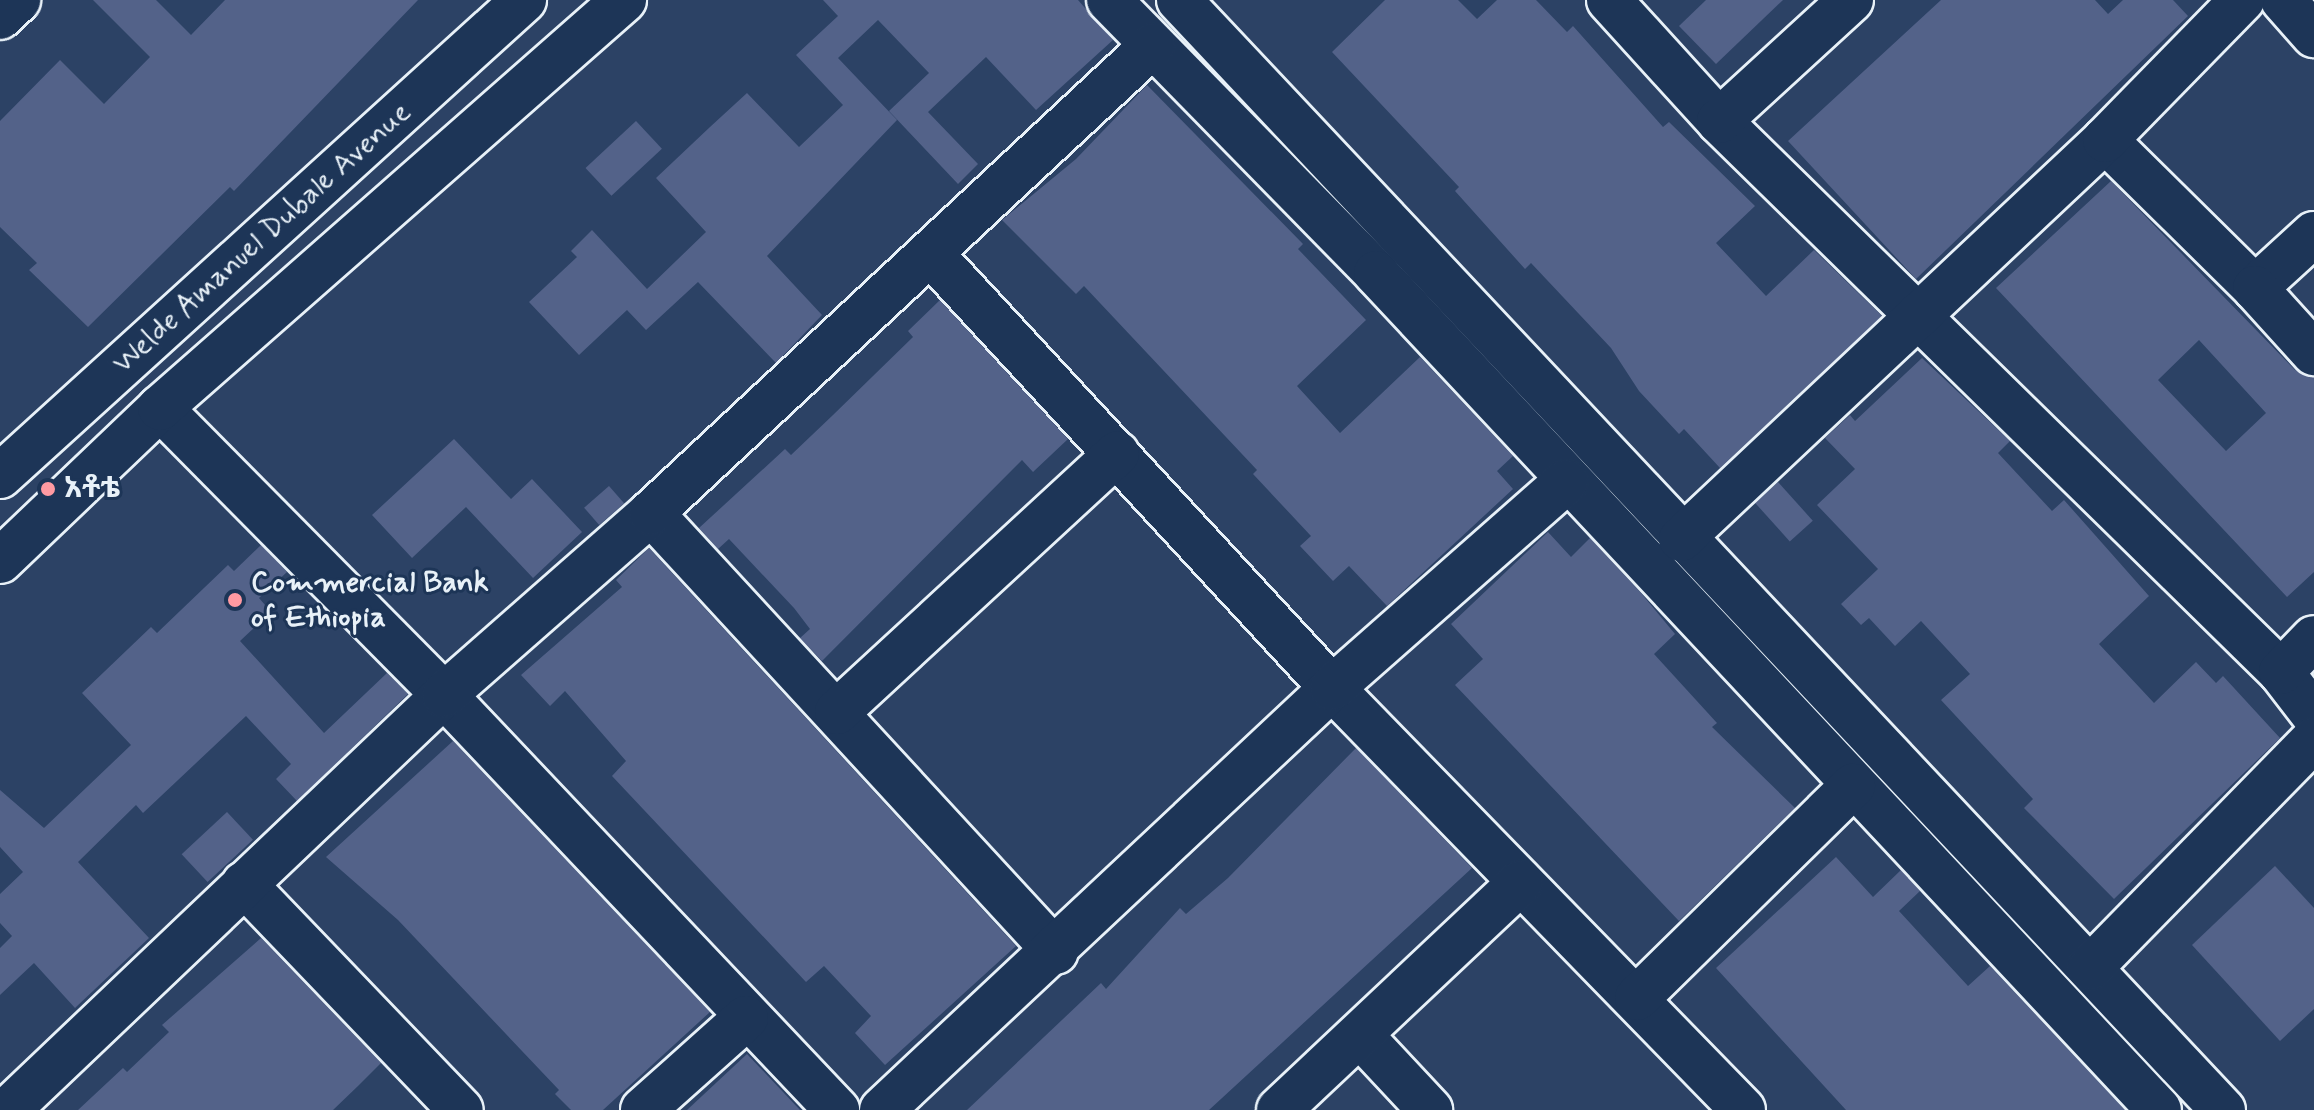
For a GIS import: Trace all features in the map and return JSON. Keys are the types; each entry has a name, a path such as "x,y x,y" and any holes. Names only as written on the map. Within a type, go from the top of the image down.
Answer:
{"street":[{"path":"0,17 18,0"},
{"name":"Welde Amanuel Dubale Avenue","path":"8,452 524,0"},
{"path":"6,544 62,501 160,408 624,0"},
{"path":"1109,0 1376,273 1566,482 2159,1110"},
{"path":"1179,0 1681,539 2223,1110"},
{"path":"1609,0 1719,121 1916,318 2281,672 2314,715"},
{"path":"1719,121 1851,0"},
{"path":"1681,539 2105,140 2242,0"},
{"path":"2283,0 2314,35"},
{"path":"8,1110 444,695 651,513 932,255 1153,45"},
{"path":"2105,140 2255,288 2314,353"},
{"path":"2255,288 2314,234"},
{"path":"932,255 1332,688 1743,1110"},
{"path":"160,408 444,695 746,1018 837,1110"},
{"path":"8,452 62,501"},
{"path":"837,712 1117,454"},
{"path":"882,1110 1056,952 1332,688 1566,482"},
{"path":"651,513 1056,952"},
{"path":"2281,672 2314,638"},
{"path":"2090,968 2314,739"},
{"path":"1637,998 1853,786"},
{"path":"1279,1110 1521,882"},
{"path":"244,884 434,1101"},
{"path":"643,1110 746,1018"},
{"path":"1360,1035 1430,1110"}],"building":[{"path":"93,0 156,0 191,35 225,0 418,0 234,191 230,187 88,327 29,270 37,263 0,227 0,121 60,60 104,104 150,57"},
{"path":"823,0 1078,0 1113,40 1036,110 986,57 928,112 978,164 958,184 889,111 929,73 878,20 838,58 897,120 767,256 822,315 776,363 698,282 646,330 627,310 579,355 529,302 577,257 571,251 592,230 647,289 706,232 656,178 710,127 747,93 799,147 843,105 796,55 838,16"},
{"path":"1385,0 1458,0 1477,19 1497,0 1536,0 1567,32 1573,26 1663,127 1669,122 1755,206 1716,243 1766,296 1814,250 1882,316 1720,468 1684,429 1679,434 1639,391 1611,348 1531,263 1525,269 1455,191 1459,187 1332,52"},
{"path":"1706,0 1783,0 1716,64 1679,26"},
{"path":"1941,0 2095,0 2108,14 2123,0 2173,0 2188,16 1916,279 1788,141"},
{"path":"1147,85 1303,244 1298,249 1366,320 1297,386 1340,433 1420,357 1513,456 1497,471 1513,489 1387,606 1349,566 1333,581 1300,546 1311,536 1253,474 1257,470 1084,286 1076,294 1002,220 1076,159"},
{"path":"636,121 662,149 611,196 586,168"},
{"path":"2111,181 2295,370 2314,377 2314,572 2287,597 1996,288","holes":["2199,340 2266,413 2226,451 2158,380"]},
{"path":"940,300 1068,439 1033,472 1022,460 822,661 800,638 810,629 794,608 729,539 718,549 699,528 785,449 791,455 913,337 908,331"},
{"path":"1922,358 2010,441 1998,453 2052,511 2064,500 2149,596 2099,644 2154,703 2196,662 2216,683 2223,676 2280,738 2114,899 2024,808 2033,799 1941,700 1970,674 1921,621 1895,646 1869,618 1861,625 1841,604 1878,569 1817,505 1855,469 1825,438 1850,415 1855,421"},
{"path":"454,439 511,499 532,479 582,532 533,578 466,507 412,558 372,515"},
{"path":"1778,482 1813,521 1790,541 1755,503"},
{"path":"609,486 624,503 599,525 584,508"},
{"path":"1548,532 1571,557 1590,538 1641,593 1675,634 1654,654 1717,723 1712,727 1795,808 1679,921 1455,685 1483,659 1451,624"},
{"path":"261,545 287,572 259,598 271,612 240,641 324,733 387,673 408,694 297,801 276,779 291,764 246,716 143,813 136,805 78,862 149,938 75,1008 34,963 0,995 0,948 12,936 0,923 0,894 23,872 0,847 0,790 44,828 131,745 82,693 151,627 157,633 228,565 234,571"},
{"path":"649,548 1016,946 885,1065 855,1033 871,1016 824,966 806,982 612,776 626,761 565,691 550,706 521,675 622,587 616,580"},
{"path":"453,741 710,1012 603,1110 571,1110 555,1094 559,1090 398,920 326,857"},
{"path":"1356,748 1472,868 1209,1110 967,1110 1101,983 1106,989 1180,908 1186,914 1228,878"},
{"path":"227,812 253,840 208,882 182,854"},
{"path":"1836,857 1873,897 1901,870 1920,891 1899,911 1968,986 1990,966 2125,1110 1846,1110 1716,968"},
{"path":"2275,866 2314,908 2314,1009 2280,1041 2192,945"},
{"path":"261,938 381,1063 333,1110 78,1110 123,1068 127,1072 169,1032 162,1025"},
{"path":"747,1054 800,1110 687,1110"}],"place":[{"name":"አቶቴ","path":"48,489"},
{"name":"Commercial Bank of Ethiopia","path":"235,600"}]}
